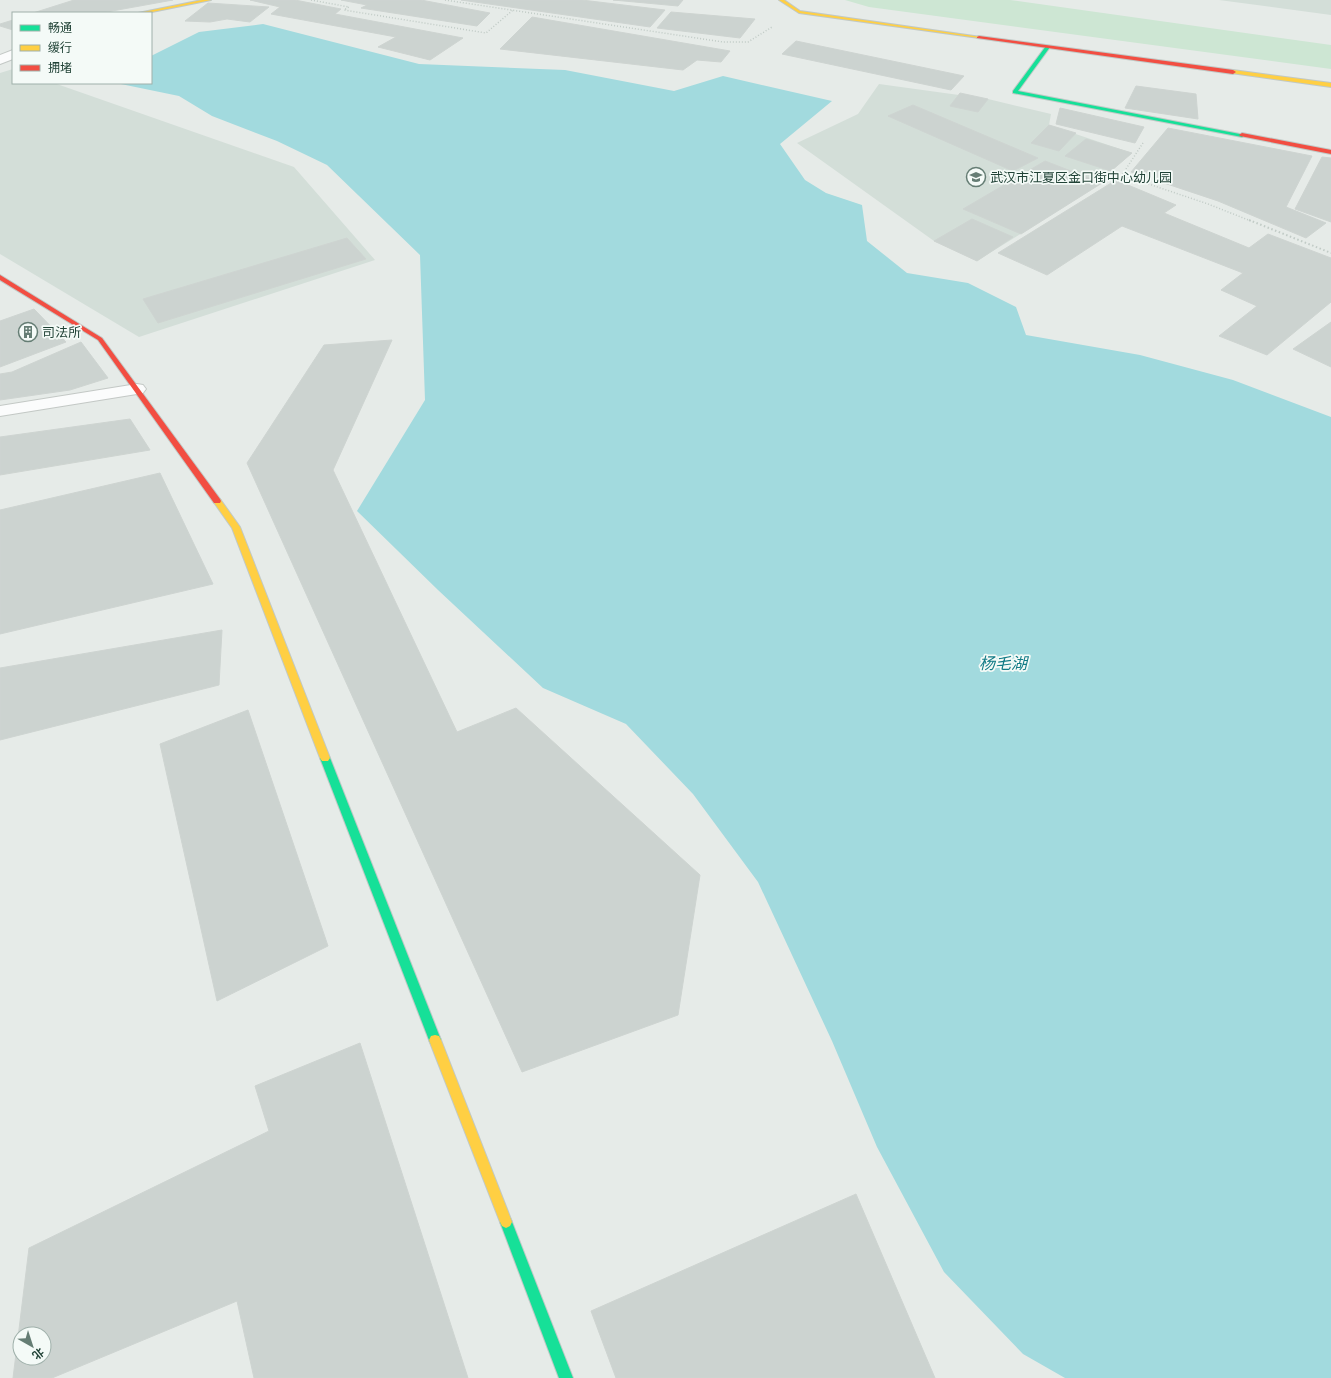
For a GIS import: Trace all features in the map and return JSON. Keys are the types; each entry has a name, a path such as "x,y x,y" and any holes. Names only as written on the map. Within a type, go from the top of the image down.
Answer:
{"street":[{"path":"145,12 209,0"},
{"path":"781,0 799,12 1331,85"},
{"path":"1048,46 1015,92 1331,152"},
{"path":"0,60 12,54"},
{"path":"0,277 100,339 236,527 566,1378"},
{"path":"0,411 137,389"}],"path":[{"path":"311,0 349,8 344,10 486,34 513,10"},
{"path":"445,0 723,42 748,42 799,12"},
{"path":"1160,119 1122,175 1208,204 1331,253"}],"shaded area":[{"path":"1219,0 1331,0 1331,15"},
{"path":"12,69 12,84 57,84 294,167 375,260 139,337 0,254 0,73"},
{"name":"武汉市江夏区金口街中心幼儿园","path":"879,84 988,99 1051,114 1049,125 1132,153 1111,171 1102,183 977,261 934,241 797,143 858,114"}],"green space":[{"path":"845,0 1010,0 1331,45 1331,69 869,7"}],"water":[{"name":"杨毛湖","path":"263,24 419,64 565,70 674,91 723,76 832,101 780,144 805,180 826,193 862,205 867,241 907,273 968,283 1016,307 1026,335 1140,355 1233,380 1331,417 1331,1378 1065,1378 1023,1354 944,1272 877,1147 832,1041 758,882 693,794 626,724 543,688 438,590 357,511 425,400 420,255 327,165 277,141 212,116 179,96 121,84 152,84 152,56 199,32"}],"building":[{"path":"74,0 173,0 107,12 36,12"},
{"path":"250,0 295,0 341,9 335,14 463,38 430,60 378,47 396,37 271,14 280,7"},
{"path":"341,0 421,0 490,13 477,26 361,8 367,5"},
{"path":"461,0 582,0 665,10 650,27"},
{"path":"613,0 683,0 678,6"},
{"path":"208,3 269,7 250,22 227,19 210,22 185,21"},
{"path":"671,12 755,19 740,38 657,28"},
{"path":"532,17 730,51 721,62 697,60 683,70 500,49"},
{"path":"12,20 12,30 0,26 0,24"},
{"path":"796,41 964,76 951,90 782,54"},
{"path":"1136,86 1196,94 1198,119 1125,108"},
{"path":"960,93 988,99 978,112 950,106"},
{"path":"913,105 1038,158 1013,171 888,116"},
{"path":"1060,108 1144,127 1135,143 1056,124"},
{"path":"1049,125 1076,133 1059,151 1031,143"},
{"path":"1168,128 1312,156 1286,207 1326,223 1306,238 1218,201 1131,172"},
{"path":"1086,139 1132,153 1111,171 1065,156"},
{"path":"1322,157 1331,158 1331,222 1295,209"},
{"path":"1045,161 1102,183 1021,234 963,209"},
{"path":"1116,180 1176,205 1164,213 1249,248 1268,234 1331,258 1331,302 1267,355 1219,336 1257,306 1221,290 1243,273 1122,226 1047,275 998,253"},
{"path":"972,219 1013,237 977,261 934,241"},
{"path":"347,238 366,259 158,323 143,299"},
{"name":"司法所","path":"34,309 66,342 0,367 0,321"},
{"path":"1331,322 1331,367 1293,349"},
{"path":"392,340 333,470 457,732 516,708 700,875 678,1015 522,1072 247,463 324,345"},
{"path":"81,342 108,378 70,390 0,400 0,374 12,372"},
{"path":"130,419 150,450 0,475 0,437"},
{"path":"160,473 213,584 0,634 0,510"},
{"path":"222,630 219,685 0,740 0,668"},
{"path":"248,710 328,946 217,1001 160,744"},
{"path":"360,1043 468,1378 254,1378 237,1301 52,1378 13,1378 14,1366 52,1366 52,1326 19,1326 29,1248 269,1131 255,1086"},
{"path":"856,1194 935,1378 616,1378 591,1311"}],"traffic: fast":[{"path":"1048,47 1015,92 1242,135"},
{"path":"325,758 435,1040"},
{"path":"506,1222 566,1378"}],"traffic: slow":[{"path":"145,12 209,0"},
{"path":"781,0 799,12 979,37"},
{"path":"1233,72 1331,85"},
{"path":"217,501 236,527 325,758"},
{"path":"435,1040 506,1222"}],"traffic: jam":[{"path":"979,37 1233,72"},
{"path":"1242,135 1331,152"},
{"path":"0,277 100,339 217,501"}],"place":[{"name":"武汉市江夏区金口街中心幼儿园","path":"976,177"},
{"name":"司法所","path":"28,332"}]}
